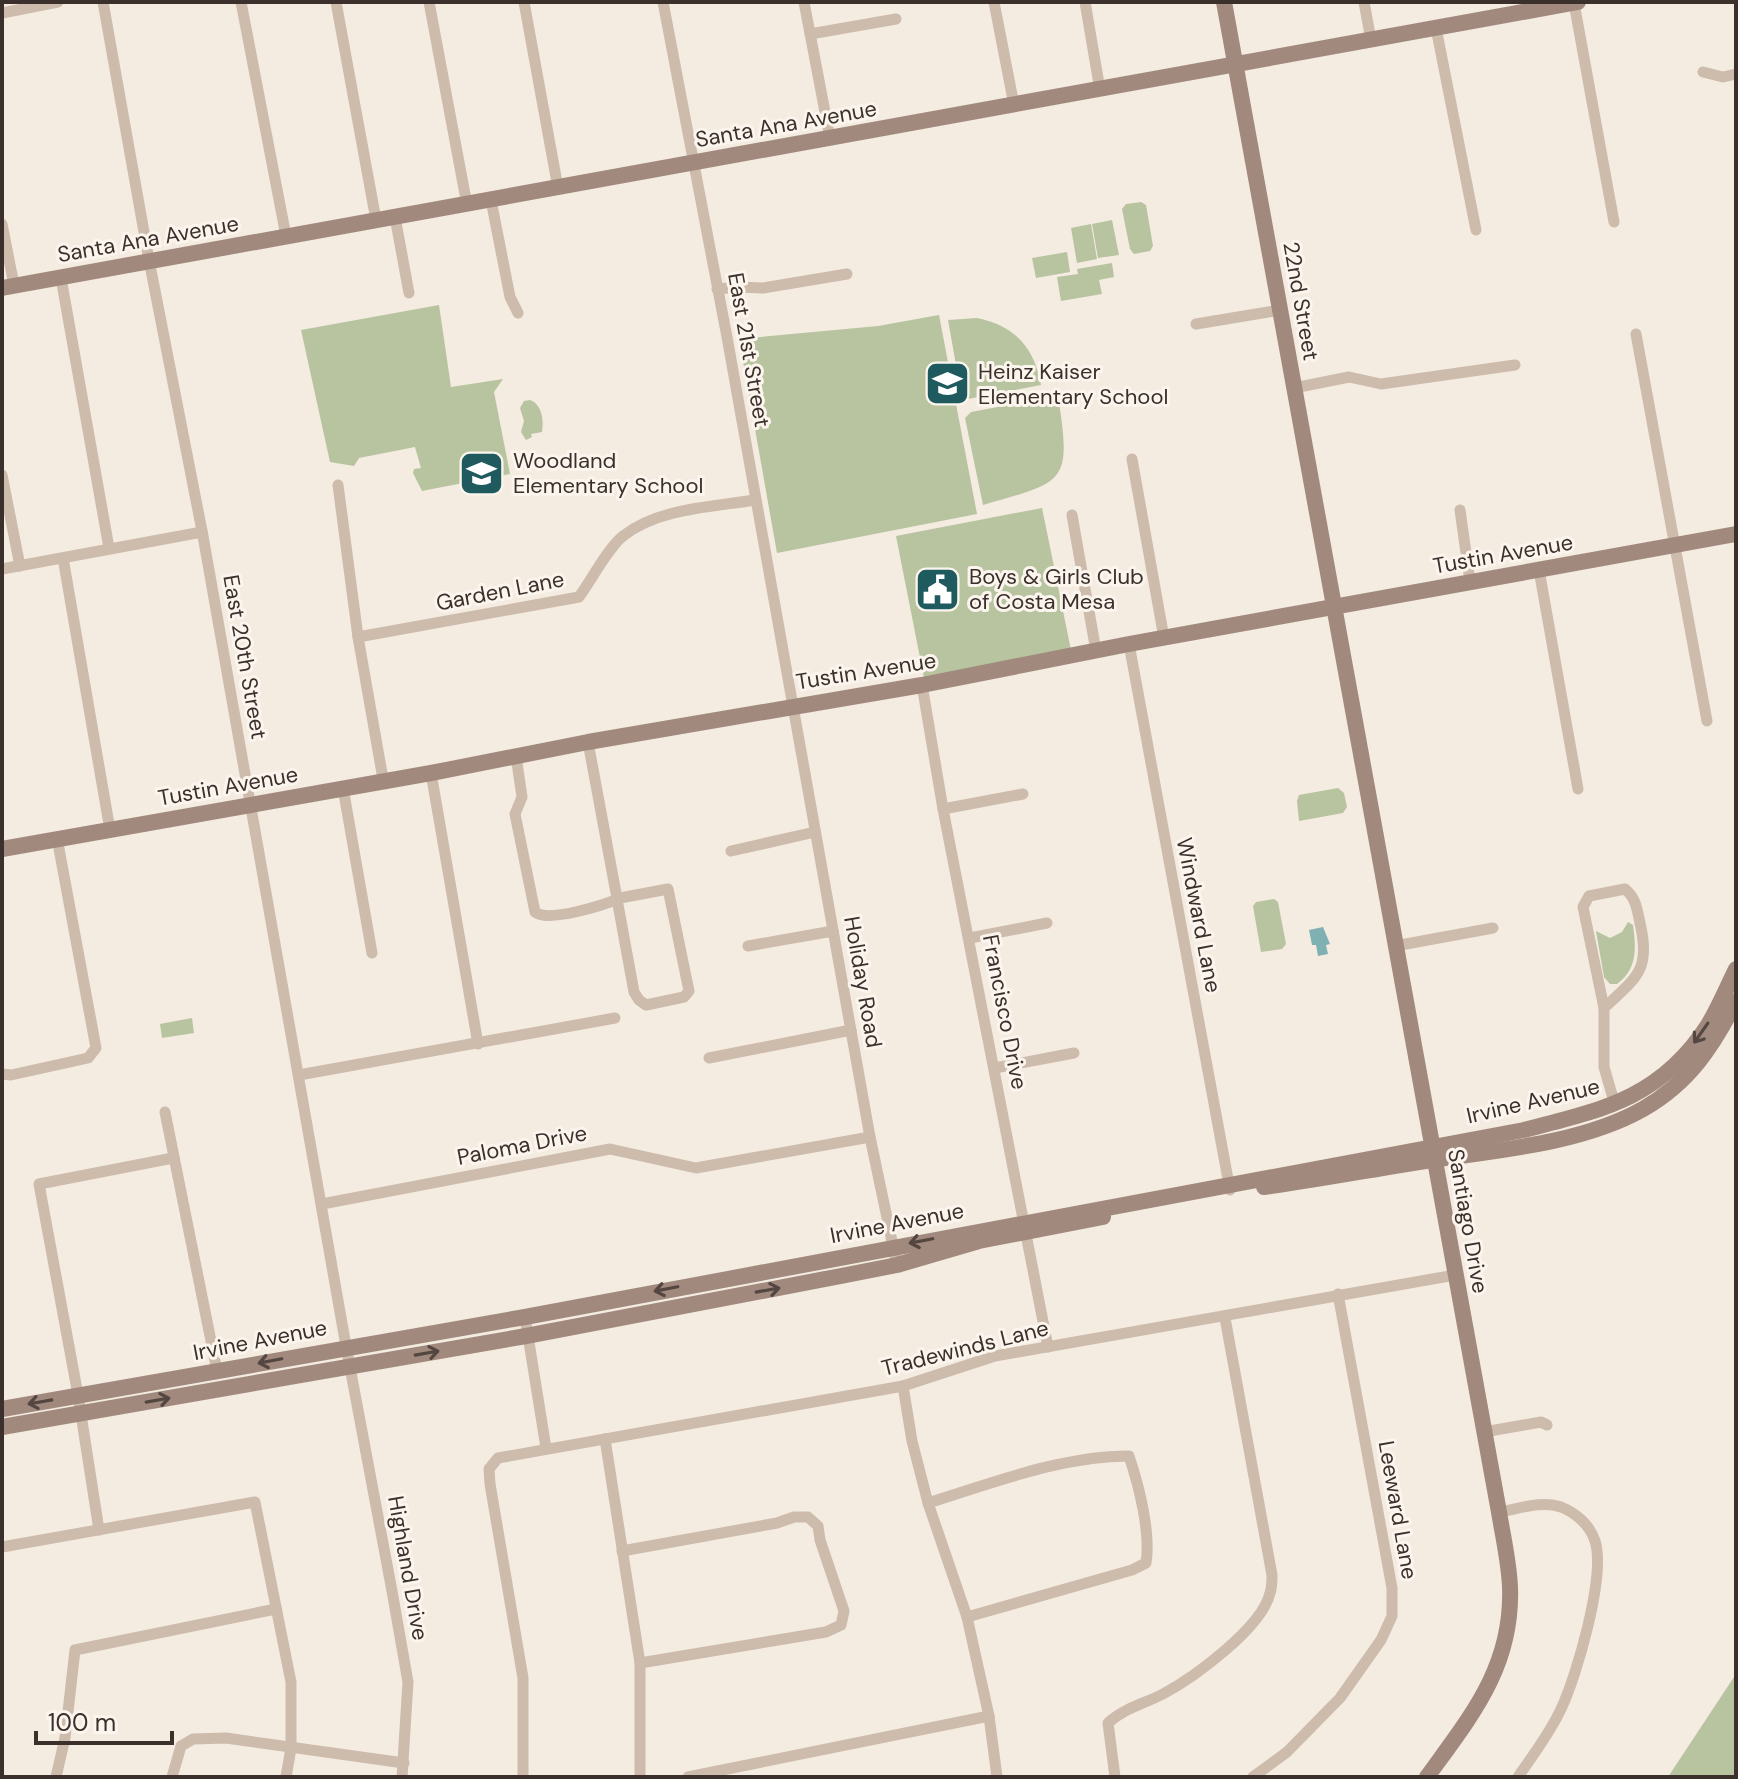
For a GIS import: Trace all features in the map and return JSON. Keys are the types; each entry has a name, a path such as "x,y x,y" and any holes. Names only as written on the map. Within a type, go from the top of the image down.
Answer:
{"street":[{"path":"2,13 58,2"},
{"name":"East 20th Street","path":"103,2 252,805 350,1367"},
{"path":"241,2 286,236"},
{"path":"336,2 376,220"},
{"path":"429,2 467,205"},
{"path":"524,2 558,188"},
{"name":"East 21st Street","path":"663,2 792,706"},
{"path":"804,2 830,138"},
{"path":"994,2 1014,105"},
{"path":"1085,2 1100,90"},
{"name":"22nd Street","path":"1224,2 1334,608"},
{"path":"1364,2 1371,40"},
{"path":"1576,2 1614,222"},
{"name":"Santa Ana Avenue","path":"8,287 1436,28 1506,8 1576,2"},
{"path":"810,34 896,19"},
{"path":"1436,28 1476,230"},
{"path":"1703,72 1723,77 1736,74"},
{"path":"491,200 510,297 518,313"},
{"path":"395,217 409,293"},
{"path":"2,224 8,287"},
{"path":"717,289 763,288 847,274"},
{"path":"61,278 109,548"},
{"path":"1196,324 1280,310"},
{"path":"1636,334 1707,721"},
{"path":"1294,388 1349,377 1381,384 1515,365"},
{"path":"1132,459 1164,638"},
{"path":"2,475 20,566"},
{"path":"338,485 358,637 383,779"},
{"name":"Garden Lane","path":"358,637 579,597 621,538 643,523 672,514 755,500"},
{"path":"1460,510 1470,581"},
{"path":"1072,515 1096,651"},
{"path":"2,569 202,532"},
{"name":"Tustin Avenue","path":"2,849 588,742 922,685 1129,644 1736,534"},
{"path":"63,558 110,830"},
{"path":"1539,570 1578,789"},
{"name":"Santiago Drive","path":"1334,608 1510,1586 1508,1623 1486,1694 1427,1777"},
{"name":"Windward Lane","path":"1129,644 1230,1188"},
{"name":"Francisco Drive","path":"922,685 943,809 1048,1347"},
{"name":"Holiday Road","path":"792,706 870,1137 897,1265"},
{"path":"516,756 522,797 515,814 535,912 545,917 604,905 616,896 665,889 670,892 689,991 684,997 646,1005 634,992 616,896 588,742"},
{"path":"431,773 478,1044"},
{"path":"343,788 372,953"},
{"path":"943,809 1023,794"},
{"path":"731,851 815,832"},
{"path":"7,1074 88,1058 96,1048 57,838"},
{"path":"1549,1140 1563,1130 1609,1117 1615,1105 1604,1067 1604,1008 1583,907 1589,896 1625,889 1634,896 1645,945 1644,961 1638,974 1604,1008"},
{"path":"970,938 1047,923"},
{"path":"1395,946 1493,928"},
{"path":"748,946 833,931"},
{"name":"Irvine Avenue","path":"2,1409 346,1346 525,1317 893,1246 1026,1227 1434,1152 1524,1130 1615,1105 1650,1085 1693,1046 1710,1022 1736,969"},
{"name":"Irvine Avenue","path":"1434,1152 1549,1140 1607,1126 1644,1109 1701,1060 1718,1037 1736,1001"},
{"path":"299,1075 615,1018"},
{"path":"709,1058 851,1030"},
{"path":"995,1068 1074,1053"},
{"path":"165,1112 217,1371"},
{"name":"Paloma Drive","path":"322,1204 610,1149 696,1168 870,1137"},
{"path":"99,1530 39,1184 173,1158"},
{"name":"Irvine Avenue","path":"2,1427 526,1336 897,1265 1026,1227"},
{"name":"Tradewinds Lane","path":"523,1777 523,1678 489,1469 498,1458 903,1386 995,1356 1225,1318 1338,1294 1455,1275"},
{"name":"Leeward Lane","path":"1253,1777 1287,1752 1340,1698 1381,1640 1392,1616 1392,1588 1338,1294"},
{"path":"525,1317 546,1448"},
{"path":"1115,1777 1108,1723 1119,1713 1161,1695 1201,1672 1239,1637 1270,1596 1272,1575 1225,1318"},
{"name":"Highland Drive","path":"350,1367 408,1682 402,1777"},
{"path":"903,1386 912,1441 928,1503 967,1617 989,1716 997,1777"},
{"path":"1484,1432 1541,1422 1547,1425"},
{"path":"605,1439 640,1663 640,1777"},
{"path":"928,1503 1049,1467 1109,1456 1129,1456 1148,1549 1146,1563 1132,1570 967,1617"},
{"path":"2,1547 255,1502 291,1682 291,1748 286,1777"},
{"path":"1499,1512 1533,1506 1560,1507 1587,1526 1598,1553 1591,1609 1575,1676 1560,1710 1518,1777"},
{"path":"622,1551 802,1516 814,1519 844,1611 841,1625 826,1632 640,1663"},
{"path":"56,1777 65,1738 75,1650 276,1609"},
{"path":"688,1777 989,1716"},
{"path":"172,1777 181,1746 193,1739 226,1738 404,1763"}],"green space":[{"path":"1141,202 1146,205 1153,246 1150,251 1134,254 1130,249 1122,209 1126,204"},
{"path":"1112,220 1119,255 1098,258 1092,224"},
{"path":"1091,224 1097,259 1077,263 1071,228"},
{"path":"1067,252 1070,272 1036,278 1032,258"},
{"path":"1112,263 1114,277 1099,280 1102,294 1061,301 1057,277 1078,274 1077,269"},
{"path":"439,305 451,387 503,379 494,392 510,474 422,491 413,473 414,469 421,468 415,447 359,458 354,466 330,462 301,330"},
{"path":"939,315 977,514 777,553 739,339 878,326"},
{"path":"977,318 1002,326 1021,340 1033,360 1041,385 968,399 961,393 948,320"},
{"path":"1058,396 1064,447 1062,463 1056,475 1031,490 983,505 965,418 971,412"},
{"path":"530,400 540,409 543,428 542,432 531,434 532,437 526,440 521,432 524,421 520,408 524,401"},
{"path":"1042,508 1072,655 925,683 896,536"},
{"path":"1338,788 1344,793 1347,807 1343,813 1299,821 1299,795"},
{"path":"1274,899 1278,902 1286,944 1282,949 1261,952 1253,906 1256,902"},
{"path":"1628,922 1633,925 1634,933 1632,965 1624,978 1617,984 1610,984 1604,977 1596,931 1610,938 1622,932"},
{"path":"192,1018 194,1033 162,1038 160,1024"},
{"path":"1736,1674 1736,1777 1668,1777"}],"water":[{"path":"1323,927 1330,944 1326,945 1328,954 1318,956 1309,930"}],"place":[{"name":"Heinz Kaiser Elementary School","path":"947,384"},
{"name":"Woodland Elementary School","path":"482,473"},
{"name":"Boys & Girls Club of Costa Mesa","path":"938,589"}]}
